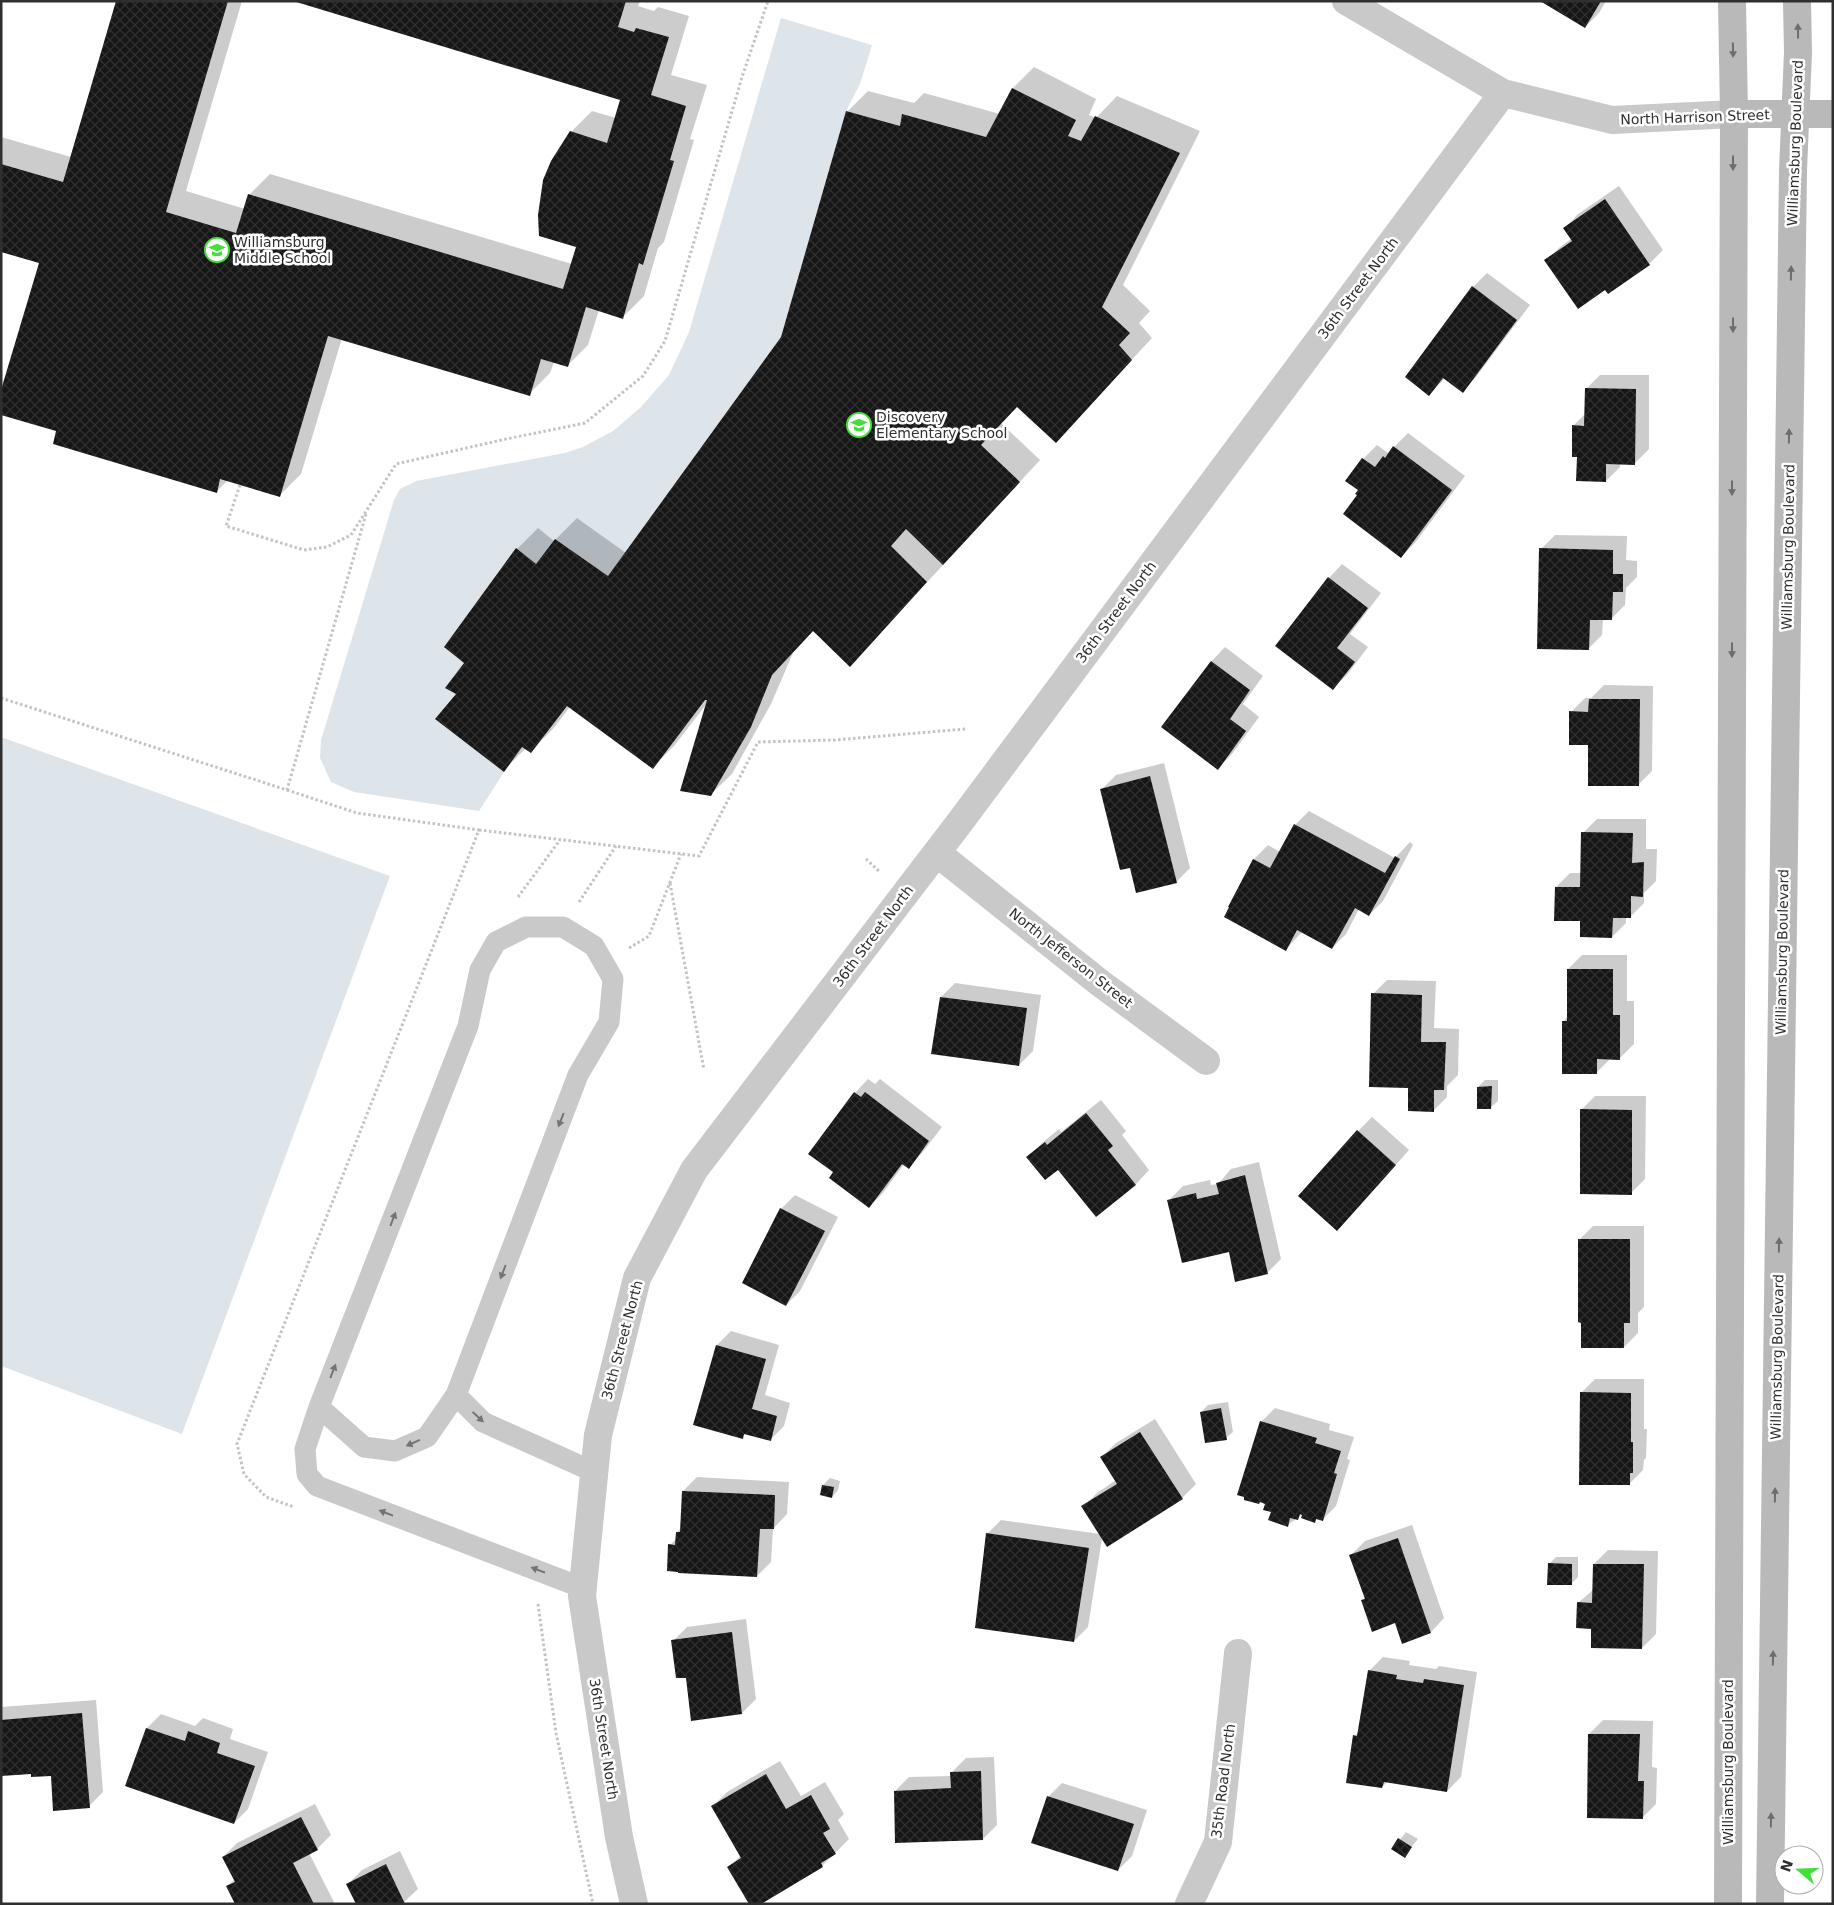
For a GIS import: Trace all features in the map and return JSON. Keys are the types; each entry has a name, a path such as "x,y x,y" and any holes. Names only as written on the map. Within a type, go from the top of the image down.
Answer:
{"main road":[{"name":"Williamsburg Boulevard","path":"1728,1904 1734,114 1732,1"},
{"name":"Williamsburg Boulevard","path":"1770,1904 1792,170 1798,52 1797,1"},
{"name":"North Harrison Street","path":"1734,114 1833,114"}],"street":[{"name":"North Harrison Street","path":"1346,1 1503,93 1612,120 1734,114"},
{"name":"36th Street North","path":"634,1904 618,1837 582,1596 598,1435 637,1278 694,1170 936,853 1503,93"},
{"name":"North Jefferson Street","path":"936,853 1100,983 1206,1061"},
{"name":"35th Road North","path":"1189,1904 1218,1842 1238,1653"}],"lane":[{"path":"319,1407 364,1447 395,1451 427,1437 456,1395 578,1075 609,1022 613,979 594,946 563,927 526,927 496,942 480,970 468,1026 319,1407 305,1449 308,1474 317,1486 583,1588"},
{"path":"456,1395 483,1422 594,1472"}],"path":[{"path":"240,485 226,526 304,550 327,547 351,535 396,464 585,423 644,376 665,342 742,77 768,1"},
{"path":"1,698 287,790 368,510"},
{"path":"479,830 699,856 758,742 835,740 965,730"},
{"path":"517,932 518,897 560,839"},
{"path":"563,927 616,846"},
{"path":"604,964 649,936 682,854"},
{"path":"670,883 704,1070"},
{"path":"538,1601 556,1732 592,1904"}],"shaded area":[{"path":"781,18 872,45 860,84 846,111 781,337 608,576 555,539 536,564 445,647 464,663 445,688 456,694 435,719 504,772 479,811 354,792 331,782 320,758 321,740 394,500 400,489 416,481 565,453 583,447 613,431 640,408 669,375 689,332"},
{"path":"1,737 390,876 182,1434 1,1366"}],"building":[{"name":"Williamsburg Middle School","path":"116,1 228,1 166,212 236,233 248,194 563,289 576,247 539,236 538,215 543,180 551,161 570,131 607,143 620,100 293,1 626,1 618,27 634,32 636,28 669,37 651,95 686,106 670,160 674,161 643,265 639,263 623,319 586,307 568,367 541,359 530,396 328,336 280,497 220,479 217,493 53,444 56,431 1,415 1,390 39,263 1,252 1,164 63,182"},
{"path":"1540,1 1601,1 1585,28"},
{"name":"Discovery Elementary School","path":"1012,88 1076,120 1068,136 1081,141 1095,116 1180,153 1102,307 1130,333 1119,345 1132,360 1056,443 1017,407 981,445 1020,482 943,565 906,529 891,546 927,582 850,667 813,631 772,675 751,727 711,796 680,791 707,700 705,700 653,769 567,706 531,753 522,747 504,772 435,719 456,694 445,688 464,663 444,647 516,548 536,564 555,539 608,576 781,337 846,111 900,126 902,114 986,137"},
{"path":"1605,199 1650,265 1608,294 1605,290 1578,309 1544,260 1572,241 1563,228"},
{"path":"1472,286 1517,320 1463,393 1443,378 1429,396 1405,377"},
{"path":"1585,388 1636,389 1635,465 1606,464 1606,482 1576,481 1577,457 1572,457 1572,425 1584,426"},
{"path":"1393,446 1452,490 1401,558 1343,514 1357,495 1355,494 1358,490 1345,481 1362,458 1375,467 1383,456 1385,458"},
{"path":"1539,548 1613,550 1613,574 1623,574 1623,592 1613,592 1612,620 1590,620 1589,650 1537,649"},
{"path":"1328,577 1368,608 1337,648 1355,662 1333,690 1275,646"},
{"path":"1211,661 1250,690 1230,719 1246,731 1218,770 1161,727"},
{"path":"1589,699 1640,699 1639,786 1588,786 1588,745 1569,745 1569,711 1588,712"},
{"path":"1150,776 1177,883 1136,893 1130,868 1120,870 1100,789"},
{"path":"1294,824 1385,873 1395,856 1400,859 1369,916 1355,908 1332,949 1297,930 1286,951 1224,917 1253,859 1270,868"},
{"path":"1581,832 1633,833 1632,863 1644,862 1643,897 1631,896 1631,918 1613,918 1612,938 1580,937 1580,921 1554,921 1555,887 1580,887"},
{"path":"1567,969 1613,969 1613,1015 1620,1015 1620,1060 1597,1059 1597,1074 1562,1074 1562,1021 1567,1021"},
{"path":"1371,993 1422,995 1421,1042 1446,1042 1444,1090 1434,1090 1434,1112 1408,1111 1408,1088 1369,1087"},
{"path":"940,997 1027,1008 1019,1066 931,1054"},
{"path":"1492,1086 1491,1109 1477,1109 1477,1087"},
{"path":"854,1092 861,1097 865,1092 929,1141 909,1169 902,1164 869,1208 829,1178 833,1172 808,1154"},
{"path":"1580,1109 1632,1110 1632,1195 1580,1194"},
{"path":"1086,1113 1113,1146 1108,1150 1136,1185 1096,1217 1058,1170 1045,1180 1026,1157 1045,1142 1047,1145"},
{"path":"1357,1130 1396,1165 1337,1231 1298,1196"},
{"path":"1245,1175 1268,1274 1235,1282 1229,1252 1182,1263 1167,1200 1196,1193 1197,1199 1219,1194 1216,1183"},
{"path":"780,1208 825,1231 786,1306 742,1283"},
{"path":"1578,1239 1630,1239 1630,1323 1624,1323 1624,1348 1581,1348 1581,1323 1578,1322"},
{"path":"716,1345 766,1359 752,1409 777,1416 771,1441 744,1434 743,1439 693,1425"},
{"path":"1580,1392 1631,1393 1633,1473 1630,1473 1630,1485 1579,1485"},
{"path":"1221,1408 1227,1440 1205,1443 1200,1412"},
{"path":"1260,1421 1317,1438 1315,1443 1341,1451 1334,1473 1337,1474 1323,1521 1316,1519 1315,1523 1301,1518 1302,1515 1300,1514 1298,1520 1290,1518 1288,1527 1268,1520 1271,1512 1263,1510 1265,1504 1244,1500 1244,1497 1237,1495"},
{"path":"1140,1432 1183,1499 1107,1547 1081,1506 1117,1484 1100,1457"},
{"path":"822,1485 834,1487 832,1498 820,1495"},
{"path":"682,1491 775,1495 774,1529 760,1529 757,1577 667,1571 668,1544 675,1545 676,1532 680,1532"},
{"path":"986,1533 1089,1548 1074,1642 975,1628"},
{"path":"1398,1538 1431,1633 1402,1644 1395,1623 1372,1632 1361,1600 1365,1599 1349,1555"},
{"path":"1548,1563 1572,1564 1572,1585 1547,1585"},
{"path":"1593,1564 1644,1564 1642,1649 1591,1648 1591,1629 1576,1628 1577,1602 1592,1603"},
{"path":"732,1632 742,1714 691,1721 686,1678 676,1678 671,1640"},
{"path":"1368,1670 1397,1675 1396,1679 1423,1683 1424,1679 1464,1685 1447,1792 1384,1782 1382,1788 1346,1783 1353,1735 1357,1736"},
{"path":"82,1713 90,1808 53,1811 51,1776 31,1777 31,1774 1,1776 1,1720"},
{"path":"146,1728 185,1741 188,1731 220,1743 217,1753 255,1766 234,1824 125,1786"},
{"path":"1588,1734 1640,1734 1638,1781 1644,1781 1643,1819 1587,1818"},
{"path":"981,1771 983,1840 895,1843 894,1791 951,1788 950,1772"},
{"path":"766,1774 786,1809 811,1795 830,1829 823,1833 836,1854 821,1863 823,1867 761,1904 749,1904 727,1867 741,1858 711,1806"},
{"path":"1047,1796 1134,1824 1118,1871 1031,1843"},
{"path":"301,1817 318,1850 293,1863 314,1904 235,1904 226,1886 235,1882 222,1857"},
{"path":"1398,1838 1412,1847 1405,1858 1391,1849"},
{"path":"386,1864 405,1904 356,1904 346,1884"}],"place":[{"name":"Williamsburg Middle School","path":"217,250"},
{"name":"Discovery Elementary School","path":"859,425"}]}
